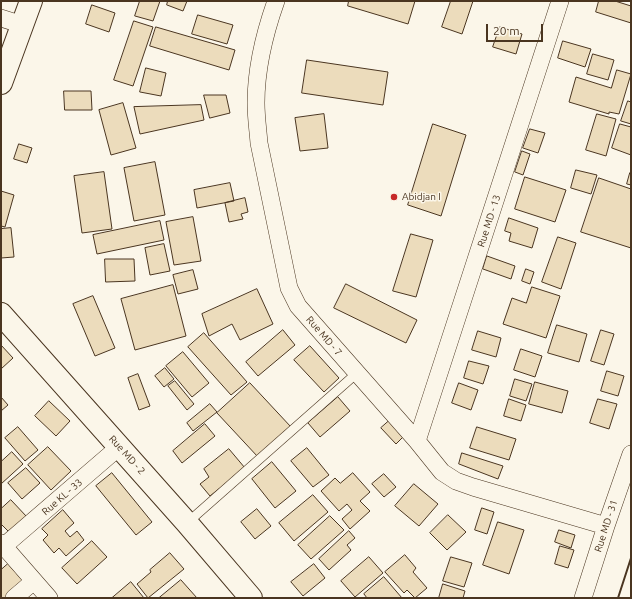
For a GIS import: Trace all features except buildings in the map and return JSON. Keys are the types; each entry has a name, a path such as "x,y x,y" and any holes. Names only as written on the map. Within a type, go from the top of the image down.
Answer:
{"street":[{"path":"1,83 31,1"},
{"name":"Rue MD - 7","path":"276,1 268,23 262,53 256,102 259,143 289,288 298,306 417,441 442,472 456,481 606,526"},
{"name":"Rue MD - 13","path":"417,441 560,1"},
{"path":"1,18 23,25"},
{"name":"Rue MD - 2","path":"1,314 187,523 251,598"},
{"name":"Rue KL - 33","path":"3,544 120,447"},
{"name":"Rue MD - 31","path":"583,598 631,454"},
{"path":"3,544 49,598"},
{"path":"14,598 34,580"}],"lane":[{"path":"187,523 357,373"}],"wall":[{"path":"618,598 631,558"}],"place":[{"name":"Abidjan I","path":"394,197"}]}
